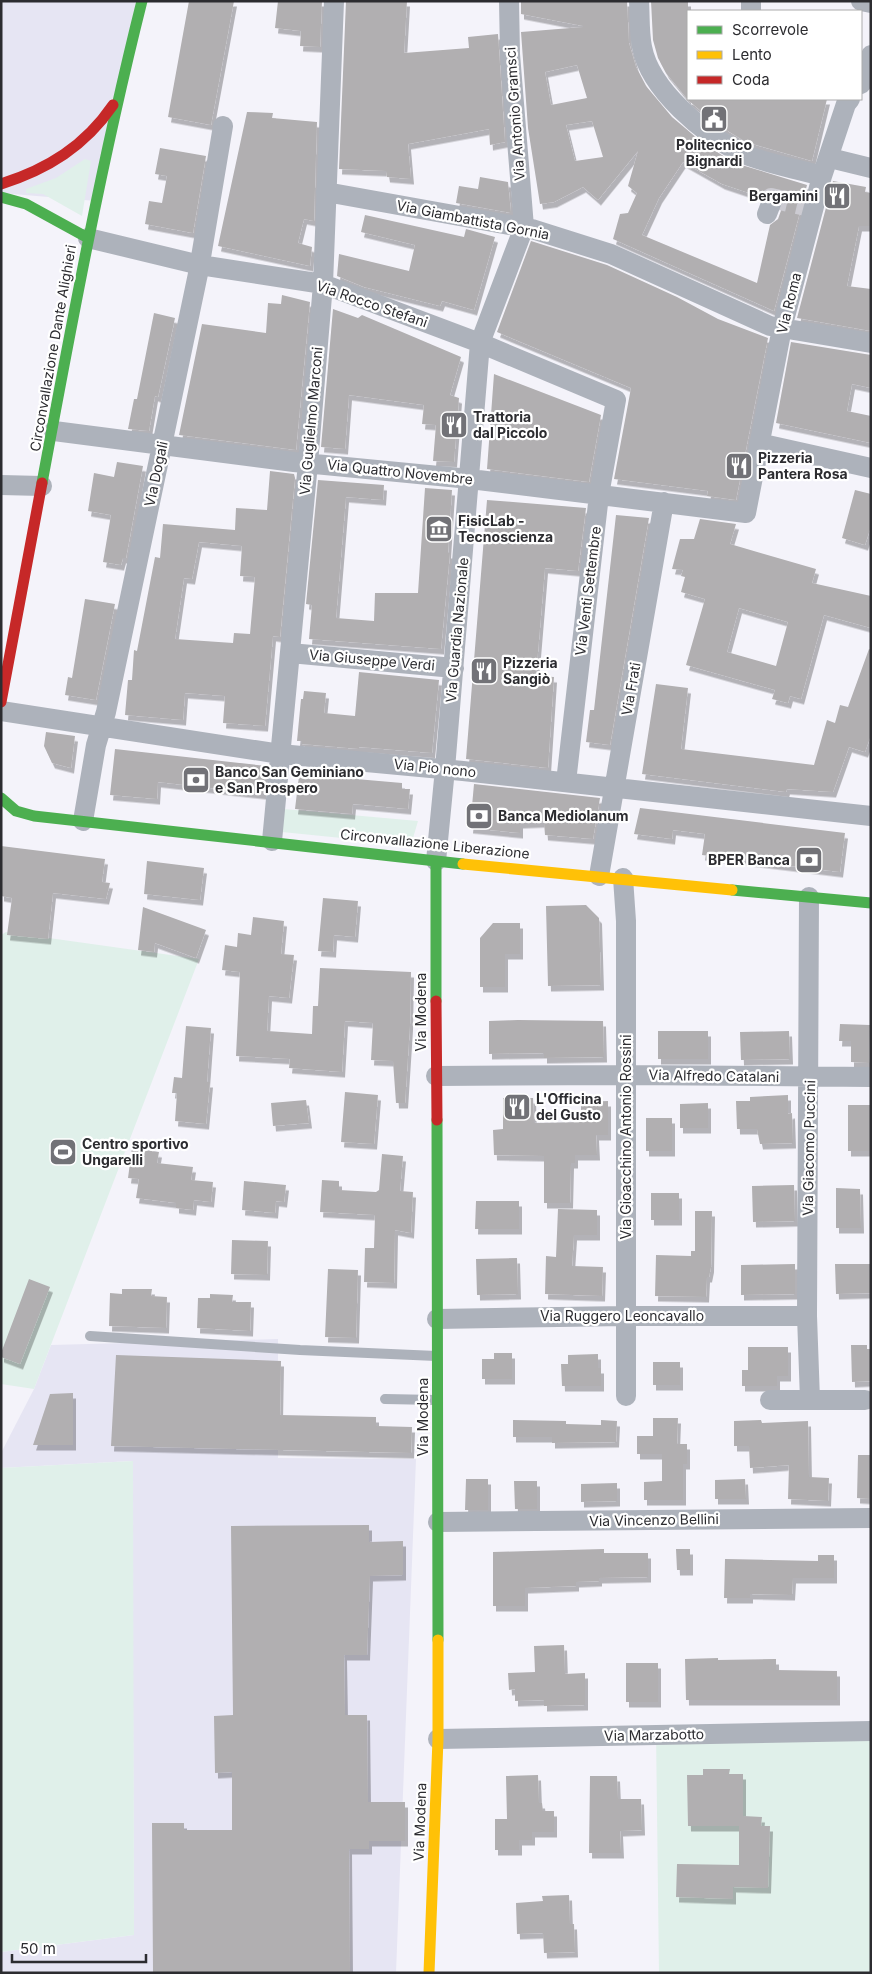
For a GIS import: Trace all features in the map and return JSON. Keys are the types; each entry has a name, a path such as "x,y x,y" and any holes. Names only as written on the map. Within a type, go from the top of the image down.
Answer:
{"main road":[{"name":"Circonvallazione Dante Alighieri","path":"1,702 4,661 54,431 88,238 118,96 142,1"},
{"path":"1,184 86,151 118,96"},
{"path":"86,151 103,166"},
{"path":"1,197 26,204 88,238"},
{"name":"Circonvallazione Liberazione","path":"1,798 16,811 34,816 272,840 436,862 623,878 871,903"},
{"name":"Via Modena","path":"429,1973 438,1739 436,862"}],"street":[{"name":"Via Guglielmo Marconi","path":"272,840 323,284 326,192 325,86 334,1"},
{"name":"Via Antonio Gramsci","path":"509,1 510,54 524,228"},
{"path":"639,1 642,48 651,70 661,88 694,122 742,153 826,167 871,168"},
{"path":"861,1 871,3"},
{"path":"863,78 871,55"},
{"name":"Via Roma","path":"746,512 782,328 812,207 846,104 849,100"},
{"name":"Via Dogali","path":"84,821 96,745 103,727 200,265 223,126"},
{"name":"Via Giambattista Gornia","path":"326,192 524,228 611,254 770,326 871,343"},
{"name":"Via Guardia Nazionale","path":"436,862 454,668 480,343 524,228"},
{"name":"Via Rocco Stefani","path":"88,238 200,265 323,284 480,343 616,400"},
{"name":"Via Venti Settembre","path":"566,782 599,495 616,400"},
{"name":"Via Quattro Novembre","path":"54,431 162,446 470,479 746,512"},
{"path":"759,443 871,468"},
{"path":"1,485 42,486"},
{"name":"Via Frati","path":"599,876 664,502"},
{"name":"Via Giuseppe Verdi","path":"290,653 454,668"},
{"name":"Via Pio nono","path":"1,711 280,754 445,769 871,816"},
{"name":"Via Gioacchino Antonio Rossini","path":"623,878 626,921 627,1075 626,1396"},
{"name":"Via Giacomo Puccini","path":"809,897 810,1078 807,1316 810,1400"},
{"name":"Via Alfredo Catalani","path":"436,1076 871,1077"},
{"name":"Via Ruggero Leoncavallo","path":"437,1318 807,1316"},
{"path":"770,1400 865,1400"},
{"name":"Via Vincenzo Bellini","path":"438,1522 871,1518"},
{"name":"Via Marzabotto","path":"438,1739 871,1731"}],"lane":[{"path":"90,1336 300,1350 437,1356"},
{"path":"385,1399 438,1400"}],"shaded area":[{"path":"1,1 145,1 96,201 1,193"},
{"path":"85,159 91,161 82,216 43,194 26,193 26,189 56,178"},
{"path":"284,809 418,821 411,845 282,832"},
{"name":"Centro sportivo Ungarelli","path":"6,932 199,959 34,1389 1,1384 1,935"},
{"path":"278,1339 278,1458 416,1459 396,1973 1,1973 1,1952 134,1935 132,1461 1,1468 1,1453 34,1389 51,1345"},
{"path":"133,1461 134,1935 1,1952 1,1468"},
{"path":"871,1727 871,1973 659,1973 656,1731"}],"building":[{"path":"189,1 234,1 211,125 168,117"},
{"path":"278,1 322,1 320,47 300,46 301,31 275,28"},
{"path":"346,1 407,1 404,53 469,48 468,37 498,34 505,142 490,145 489,129 408,144 411,179 387,177 386,171 339,169"},
{"path":"521,1 627,1 629,43 636,67 646,86 672,117 704,144 735,163 807,185 774,311 613,239 620,214 628,213 637,193 628,186 638,151 598,200 583,187 554,202 540,204 528,128 521,32 583,26 521,14","holes":["577,65 587,98 551,105 545,72","592,121 603,157 575,161 566,125","683,162 722,184 761,197 770,189 776,190 781,194 783,205 778,219 770,225 757,283 642,235 659,198"]},
{"path":"651,1 688,1 687,99 666,73 658,58 653,40"},
{"path":"827,100 812,161 746,142 718,125 689,101"},
{"path":"247,112 273,113 272,118 317,122 314,221 304,219 298,243 312,247 310,266 218,246"},
{"path":"160,148 206,156 193,233 145,224 149,201 162,203 167,176 155,174"},
{"path":"480,177 508,182 511,213 456,203 459,186 478,189"},
{"path":"833,181 866,187 865,192 871,193 871,226 859,226 847,286 871,289 871,331 797,318"},
{"path":"365,215 464,237 466,229 495,237 474,310 442,301 440,306 364,287 337,276 339,254 409,271 415,245 361,232"},
{"path":"531,241 607,265 677,297 718,319 768,338 736,500 707,496 708,491 614,479 631,388 497,332"},
{"path":"282,295 310,302 296,450 179,435 202,324 266,333 268,303 281,304"},
{"path":"333,309 358,318 362,315 461,357 450,395 459,398 454,462 433,461 436,425 422,424 424,405 349,395 345,449 321,447"},
{"path":"154,313 175,318 158,397 155,396 149,431 128,429 134,399 137,399"},
{"path":"791,342 871,355 871,388 852,384 847,411 871,416 871,443 776,423"},
{"path":"494,374 601,415 589,482 487,469"},
{"path":"117,462 143,466 126,558 123,558 121,565 103,562 111,515 88,511 94,473 114,477"},
{"path":"270,471 294,474 280,637 273,636 265,726 223,723 225,696 185,693 183,720 125,715 128,680 132,680 134,650 137,651 155,557 160,558 163,524 235,530 236,508 267,510","holes":["199,542 242,546 240,576 255,577 250,634 234,633 233,643 175,639 184,578 192,579"]},
{"path":"318,480 384,485 383,500 346,497 336,618 374,621 375,593 418,593 425,488 452,490 448,553 450,553 441,649 309,639 312,605 306,604"},
{"path":"855,490 871,494 871,526 865,545 842,538"},
{"path":"487,500 586,508 578,571 545,568 536,676 554,677 548,768 466,759"},
{"path":"616,515 649,518 610,745 586,742 590,710 594,710"},
{"path":"700,519 736,524 730,544 816,569 812,583 871,596 871,628 824,615 801,699 790,696 788,703 772,699 775,690 686,665 705,599 681,592 685,577 681,576 683,570 672,569 680,539 694,539","holes":["739,608 788,622 776,666 727,652"]},
{"path":"85,599 115,604 96,700 65,695 68,677 72,678"},
{"path":"869,649 871,650 871,735 865,752 849,747 833,792 787,789 786,792 642,774 656,684 688,688 681,749 814,765 827,720 835,723 840,705 848,707"},
{"path":"359,672 439,680 432,753 302,744 302,741 297,741 301,699 303,699 304,691 326,693 324,713 355,716"},
{"path":"46,732 75,736 71,768 52,763 44,746"},
{"path":"115,749 266,766 263,794 158,782 157,799 110,795"},
{"path":"300,768 356,773 356,779 402,783 402,789 410,789 408,809 353,804 352,814 295,809"},
{"path":"474,784 600,798 593,839 545,835 544,822 520,823 520,833 470,828"},
{"path":"640,808 845,833 840,872 702,855 705,834 673,830 672,839 634,834"},
{"path":"1,846 105,859 102,882 110,883 106,899 53,893 48,939 7,935 12,898 1,896"},
{"path":"147,861 204,868 200,900 144,894"},
{"path":"323,898 358,901 355,937 334,935 333,952 318,951"},
{"path":"586,905 599,918 601,985 548,986 546,906"},
{"path":"143,907 206,930 196,958 155,943 154,952 138,950"},
{"path":"253,917 284,921 281,954 294,955 289,998 269,996 267,1031 312,1034 313,1006 318,1006 320,968 411,972 405,1103 396,1103 393,1061 371,1060 373,1023 345,1021 342,1072 289,1068 290,1059 236,1056 240,972 222,970 225,945 237,947 238,933 251,935"},
{"path":"493,923 520,923 520,954 505,954 505,987 480,987 480,938"},
{"path":"489,1021 603,1021 604,1057 544,1058 544,1053 489,1054"},
{"path":"840,1024 870,1025 869,1063 851,1062 851,1041 839,1041"},
{"path":"186,1026 211,1028 207,1082 210,1082 206,1124 175,1121 177,1093 172,1093 174,1077 182,1078"},
{"path":"658,1031 708,1031 708,1059 658,1059"},
{"path":"789,1031 790,1059 741,1060 740,1032"},
{"path":"345,1092 378,1095 374,1144 341,1142"},
{"path":"788,1095 788,1114 792,1113 793,1143 760,1144 757,1129 737,1129 736,1101 750,1101 750,1097"},
{"path":"503,1098 533,1098 534,1123 581,1122 581,1102 608,1101 608,1135 596,1135 597,1155 575,1155 575,1163 571,1163 570,1203 544,1203 544,1156 494,1155 493,1130 503,1129"},
{"path":"306,1100 309,1123 273,1126 271,1103"},
{"path":"708,1103 708,1128 680,1128 680,1104"},
{"path":"848,1105 871,1105 871,1151 848,1151"},
{"path":"646,1118 672,1118 672,1151 646,1151"},
{"path":"132,1148 159,1152 157,1163 193,1167 191,1180 213,1182 211,1202 194,1200 193,1210 176,1208 176,1203 136,1198 139,1179 128,1178"},
{"path":"382,1154 403,1156 400,1191 413,1192 411,1233 395,1230 394,1283 364,1282 365,1248 374,1248 375,1215 320,1212 322,1180 339,1181 339,1190 376,1192 379,1190"},
{"path":"244,1181 286,1185 284,1202 276,1201 275,1213 242,1210"},
{"path":"794,1185 795,1221 753,1222 752,1186"},
{"path":"836,1188 860,1189 861,1228 836,1228"},
{"path":"651,1193 679,1193 679,1220 651,1220"},
{"path":"476,1201 519,1201 519,1229 475,1229"},
{"path":"558,1209 597,1210 597,1235 574,1235 572,1266 603,1267 602,1296 545,1294 546,1256 556,1257"},
{"path":"695,1211 712,1211 711,1267 709,1277 707,1277 706,1297 655,1296 656,1255 691,1256 691,1251 695,1251"},
{"path":"232,1240 268,1241 267,1275 231,1274"},
{"path":"517,1258 518,1294 477,1295 476,1259"},
{"path":"795,1264 795,1294 741,1295 741,1265"},
{"path":"835,1264 871,1264 871,1293 836,1294"},
{"path":"328,1269 358,1270 356,1338 325,1337"},
{"path":"29,1279 50,1287 20,1364 1,1357 1,1353"},
{"path":"122,1289 152,1289 151,1296 167,1297 166,1328 109,1326 110,1293 122,1294"},
{"path":"210,1294 233,1295 232,1302 251,1302 250,1331 197,1328 198,1298 210,1298"},
{"path":"851,1345 867,1345 867,1349 871,1349 871,1381 852,1382"},
{"path":"748,1347 788,1347 788,1376 777,1376 777,1386 742,1386 742,1370 748,1370"},
{"path":"494,1353 512,1353 512,1379 482,1379 482,1359 494,1359"},
{"path":"598,1354 598,1368 601,1368 601,1386 562,1386 561,1364 568,1364 568,1355"},
{"path":"116,1355 281,1361 280,1415 376,1417 376,1426 412,1427 411,1453 111,1446"},
{"path":"653,1362 680,1362 680,1385 653,1385"},
{"path":"73,1393 73,1445 33,1445 50,1394"},
{"path":"653,1418 678,1418 677,1444 687,1444 687,1464 683,1464 683,1500 644,1500 644,1482 662,1481 662,1454 637,1454 637,1436 653,1436"},
{"path":"513,1420 566,1421 566,1424 601,1425 601,1420 617,1421 616,1442 552,1443 552,1437 513,1437"},
{"path":"761,1420 762,1423 808,1421 809,1477 829,1478 828,1501 788,1499 789,1465 750,1468 749,1446 734,1446 734,1421"},
{"path":"858,1455 871,1455 871,1499 857,1498"},
{"path":"466,1479 488,1479 488,1510 465,1510"},
{"path":"745,1479 746,1499 715,1499 715,1480"},
{"path":"514,1481 537,1481 537,1509 515,1509"},
{"path":"617,1483 617,1501 581,1502 581,1484"},
{"path":"369,1525 369,1542 403,1541 403,1575 370,1576 367,1655 344,1655 345,1715 367,1715 368,1802 405,1802 405,1841 369,1841 369,1849 349,1849 350,1973 153,1973 152,1823 184,1823 184,1830 232,1830 232,1772 215,1773 214,1716 233,1715 231,1526"},
{"path":"604,1549 604,1553 648,1553 648,1577 599,1578 599,1581 576,1582 576,1586 525,1588 525,1606 493,1606 493,1552"},
{"path":"676,1549 690,1549 690,1570 677,1570"},
{"path":"818,1555 834,1555 834,1578 793,1578 792,1595 750,1594 750,1598 724,1598 725,1559 818,1561"},
{"path":"564,1645 565,1674 585,1673 585,1705 544,1706 544,1700 515,1701 515,1689 509,1690 508,1673 535,1672 534,1646"},
{"path":"718,1658 718,1660 776,1659 776,1670 837,1671 837,1700 686,1700 685,1659"},
{"path":"626,1663 658,1663 658,1702 626,1702"},
{"path":"703,1769 730,1769 729,1774 743,1774 743,1816 762,1817 761,1826 770,1826 768,1888 733,1887 733,1899 676,1897 677,1864 739,1865 739,1826 688,1826 687,1775 703,1775"},
{"path":"538,1775 539,1803 542,1803 543,1811 554,1811 554,1832 532,1832 532,1840 519,1840 519,1850 495,1850 495,1819 507,1819 506,1776"},
{"path":"590,1776 617,1776 618,1799 641,1799 642,1830 620,1831 621,1853 589,1853"},
{"path":"569,1895 570,1924 574,1924 575,1952 544,1953 543,1933 517,1934 516,1903 543,1901 542,1896"}],"tunnel":[{"path":"772,201 771,198 810,207"}],"traffic: fast":[{"path":"42,483 76,301 127,61 142,1"},
{"path":"1,197 26,204 88,238"},
{"path":"1,798 16,811 34,816 463,864"},
{"path":"436,861 436,1001"},
{"path":"732,890 871,903"},
{"path":"437,1120 438,1640"}],"traffic: slow":[{"path":"463,864 732,890"},
{"path":"429,1973 438,1739 438,1640"}],"traffic: jam":[{"path":"1,184 34,171 64,154 90,133 113,105"},
{"path":"1,702 42,483"},
{"path":"436,1001 437,1120"}],"place":[{"name":"Politecnico Bignardi","path":"714,119"},
{"name":"Bergamini","path":"837,196"},
{"name":"Trattoria dal Piccolo","path":"454,425"},
{"name":"Pizzeria Pantera Rosa","path":"739,466"},
{"name":"FisicLab - Tecnoscienza","path":"439,529"},
{"name":"Pizzeria Sangiò","path":"484,671"},
{"name":"Banco San Geminiano e San Prospero","path":"196,780"},
{"name":"Banca Mediolanum","path":"479,816"},
{"name":"BPER Banca","path":"809,860"},
{"name":"L'Officina del Gusto","path":"517,1107"},
{"name":"Centro sportivo Ungarelli","path":"63,1152"}]}
